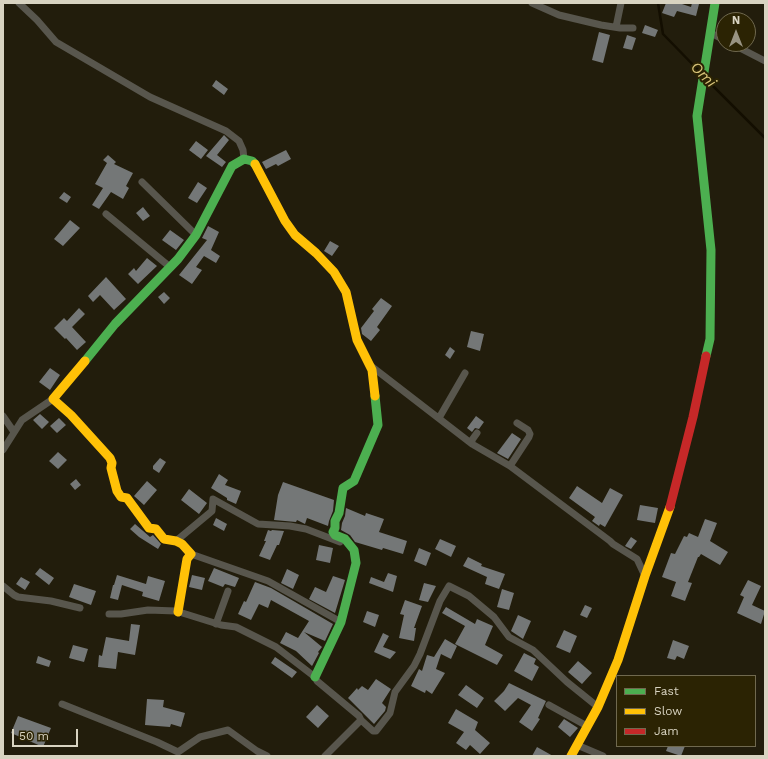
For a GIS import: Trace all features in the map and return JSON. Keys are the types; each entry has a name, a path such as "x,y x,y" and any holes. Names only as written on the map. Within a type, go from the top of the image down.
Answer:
{"street":[{"path":"18,3 56,42 62,46 150,97 226,131 239,141 243,150 244,159"},
{"path":"532,3 559,15 616,27 633,28"},
{"path":"616,27 621,3"},
{"path":"571,756 586,726 598,707 618,660 645,576 672,500 693,417 710,339 711,250 697,116 715,3"},
{"path":"711,33 716,36"},
{"path":"748,52 765,61"},
{"path":"3,450 22,420 53,399 115,324 178,259 196,235 232,166 244,159 252,161 256,164 285,221 295,235 316,253 334,272 346,292 358,340 371,366 378,424 354,480 343,488 339,513 335,521 335,528 333,532 335,535 345,540 349,545 356,557 356,563 341,622 315,677"},
{"path":"142,182 196,235"},
{"path":"106,214 170,267"},
{"path":"371,366 472,444 510,466 613,544 637,559 645,576"},
{"path":"439,418 465,373"},
{"path":"53,399 71,415 110,458 117,491 121,497 127,498 149,528 156,528 164,539 176,540 191,554 268,581 341,622"},
{"path":"3,416 14,432"},
{"path":"510,466 530,434 528,430 517,423"},
{"path":"472,444 472,440 477,433"},
{"path":"176,540 212,511 213,499 258,524 290,526 306,529 349,545"},
{"path":"178,612 187,559 191,554"},
{"path":"3,586 18,597 51,601 80,608"},
{"path":"109,614 121,614 148,610 178,612 216,624 236,627 269,644 315,677 316,681 359,716 361,720 374,731 376,731 390,713 396,692 414,666 440,601 449,586 469,596 494,617 510,637 533,650 567,682 598,707"},
{"path":"216,624 228,591"},
{"path":"62,704 157,742 178,754 200,737 228,730 257,751 267,756"},
{"path":"549,705 586,726"},
{"path":"325,756 361,720"},
{"path":"577,745 603,756"}],"building":[{"path":"666,3 679,3 691,7 692,3 699,4 696,16 677,11 674,17 662,13"},
{"path":"645,25 658,30 655,37 642,33"},
{"path":"599,32 610,35 603,63 592,60"},
{"path":"627,35 636,38 632,50 623,48"},
{"path":"216,80 228,89 224,95 212,86"},
{"path":"224,135 229,140 217,155 226,162 222,167 206,156"},
{"path":"196,141 208,150 201,159 189,150"},
{"path":"286,150 291,159 278,166 276,164 266,169 262,162"},
{"path":"108,155 116,162 114,164 133,173 126,186 129,188 123,199 111,192 99,209 92,205 103,188 95,184 107,163 103,160"},
{"path":"198,182 207,188 197,203 188,198"},
{"path":"64,192 71,197 67,203 59,198"},
{"path":"143,207 150,216 143,221 136,213"},
{"path":"70,220 80,228 63,246 54,239"},
{"path":"208,226 219,232 211,250 220,256 216,263 204,256 196,267 202,270 192,284 179,275 207,240 202,238"},
{"path":"170,230 184,240 176,250 162,240"},
{"path":"330,241 339,246 332,256 324,251"},
{"path":"147,258 157,266 138,284 128,274 134,268 136,271"},
{"path":"106,277 126,299 114,310 100,295 93,302 88,296"},
{"path":"164,292 170,298 164,304 158,297"},
{"path":"381,298 392,306 377,327 380,330 371,341 362,334 361,328 374,311 372,309"},
{"path":"79,308 85,314 72,327 86,342 77,350 54,328 64,318 67,321"},
{"path":"471,331 484,334 480,351 467,347"},
{"path":"450,347 455,351 450,359 445,355"},
{"path":"50,368 60,375 50,390 39,382"},
{"path":"40,414 49,422 42,429 33,420"},
{"path":"476,416 484,422 479,429 475,428 472,432 467,428"},
{"path":"59,418 66,425 57,433 50,426"},
{"path":"512,433 521,439 508,459 497,453"},
{"path":"58,452 67,460 58,469 49,461"},
{"path":"160,458 166,462 159,473 153,469 153,466"},
{"path":"219,474 228,480 225,485 241,491 236,504 227,500 227,498 211,488"},
{"path":"76,479 81,485 75,490 70,484"},
{"path":"147,481 157,490 144,505 134,496"},
{"path":"283,482 334,500 333,511 328,526 307,518 305,524 297,520 296,522 274,520 278,495"},
{"path":"577,486 602,503 610,488 623,495 605,527 600,524 599,526 592,521 595,517 569,498"},
{"path":"189,489 207,503 199,514 181,500"},
{"path":"640,505 658,508 655,523 637,520"},
{"path":"346,508 365,516 366,513 384,519 379,532 407,541 403,554 383,548 382,550 355,542 350,535 341,530"},
{"path":"216,518 227,524 224,531 213,525"},
{"path":"705,519 717,523 710,541 728,552 720,565 701,554 698,557 688,582 692,583 685,601 671,596 676,582 662,577 671,553 675,554 684,536 687,537 689,533 698,537"},
{"path":"135,524 150,537 153,535 161,544 158,549 139,537 130,529"},
{"path":"268,530 284,531 279,545 277,545 270,560 259,556 266,541 264,541"},
{"path":"631,537 637,541 631,549 625,546"},
{"path":"440,539 456,546 451,557 435,549"},
{"path":"319,545 333,548 330,563 316,560"},
{"path":"419,548 431,553 426,566 414,561"},
{"path":"468,557 482,564 481,566 505,574 499,589 485,584 487,577 463,566"},
{"path":"40,568 54,578 49,585 35,574"},
{"path":"214,568 239,578 235,587 225,584 223,587 208,581"},
{"path":"287,569 299,575 293,589 281,583"},
{"path":"388,573 397,576 393,592 369,583 371,577 384,582"},
{"path":"117,575 146,584 148,576 165,581 159,601 142,596 143,592 122,585 118,600 110,598"},
{"path":"192,575 205,578 202,590 189,587"},
{"path":"333,576 345,580 335,613 309,599 315,587 326,592"},
{"path":"21,577 30,582 25,590 16,584"},
{"path":"748,580 761,586 752,605 765,611 761,624 737,613 744,597 740,595"},
{"path":"255,582 271,588 333,624 325,641 304,632 322,647 318,652 319,653 312,666 296,651 280,643 286,632 298,638 309,621 271,600 268,608 259,604 251,620 238,614 244,601 246,602"},
{"path":"424,583 436,586 428,602 419,600"},
{"path":"74,584 96,591 91,605 69,597"},
{"path":"502,589 514,593 509,610 497,607"},
{"path":"405,600 422,606 414,628 416,628 414,641 399,638 404,615 400,614"},
{"path":"585,605 592,608 587,618 580,615"},
{"path":"446,607 475,624 477,619 493,626 485,645 503,655 497,665 455,644 465,626 442,613"},
{"path":"367,611 379,615 375,627 363,622"},
{"path":"518,615 531,621 523,639 511,631"},
{"path":"131,624 140,625 135,655 118,652 116,669 98,667 99,655 102,656 106,637 129,641"},
{"path":"564,630 577,636 570,653 556,647"},
{"path":"383,633 389,636 383,647 396,652 390,659 374,652"},
{"path":"445,639 457,646 451,659 441,654 436,669 445,673 432,694 426,690 425,693 411,686 419,669 422,671 427,655 434,657"},
{"path":"673,640 689,646 684,659 677,656 675,660 667,658"},
{"path":"73,645 88,649 84,662 69,658"},
{"path":"524,653 536,659 534,664 539,667 532,681 514,671"},
{"path":"38,656 51,661 49,667 36,663"},
{"path":"275,657 297,672 292,678 271,663"},
{"path":"578,661 592,673 582,684 568,672"},
{"path":"376,679 391,689 382,703 386,707 385,711 374,724 348,698 357,688 358,690 362,686 368,690"},
{"path":"509,683 546,701 538,718 540,719 532,731 519,722 531,705 518,698 505,711 494,701 504,691"},
{"path":"466,685 484,698 477,708 458,695"},
{"path":"147,699 164,700 163,707 185,713 181,727 171,724 170,727 145,725"},
{"path":"317,705 329,716 318,728 306,717"},
{"path":"456,709 478,722 475,730 490,743 480,754 470,745 466,750 456,743 464,732 448,723"},
{"path":"18,716 51,728 43,747 11,733"},
{"path":"564,719 578,728 570,737 558,727"},
{"path":"537,747 553,756 532,756"},
{"path":"668,747 685,747 681,756 666,751"}],"waterway":[{"name":"Omi","path":"658,3 663,34 702,74"},
{"name":"Omi","path":"706,79 765,138"}],"traffic: fast":[{"path":"706,356 710,339 711,250 697,116 715,3"},
{"path":"85,361 115,324 178,259 196,235 232,166 244,159 252,161 255,164"},
{"path":"315,677 341,622 356,563 354,550 345,539 335,535 333,532 335,528 335,521 339,513 343,488 354,481 378,425 375,396"}],"traffic: slow":[{"path":"255,164 285,221 295,235 316,253 334,272 346,292 357,340 372,370 375,396"},
{"path":"85,361 53,399 71,415 110,458 117,491 121,497 127,498 149,528 156,529 164,539 176,541 182,544 191,554 187,559 178,612"},
{"path":"571,756 598,707 618,660 645,576 670,507"}],"traffic: jam":[{"path":"670,507 693,417 706,356"}]}
